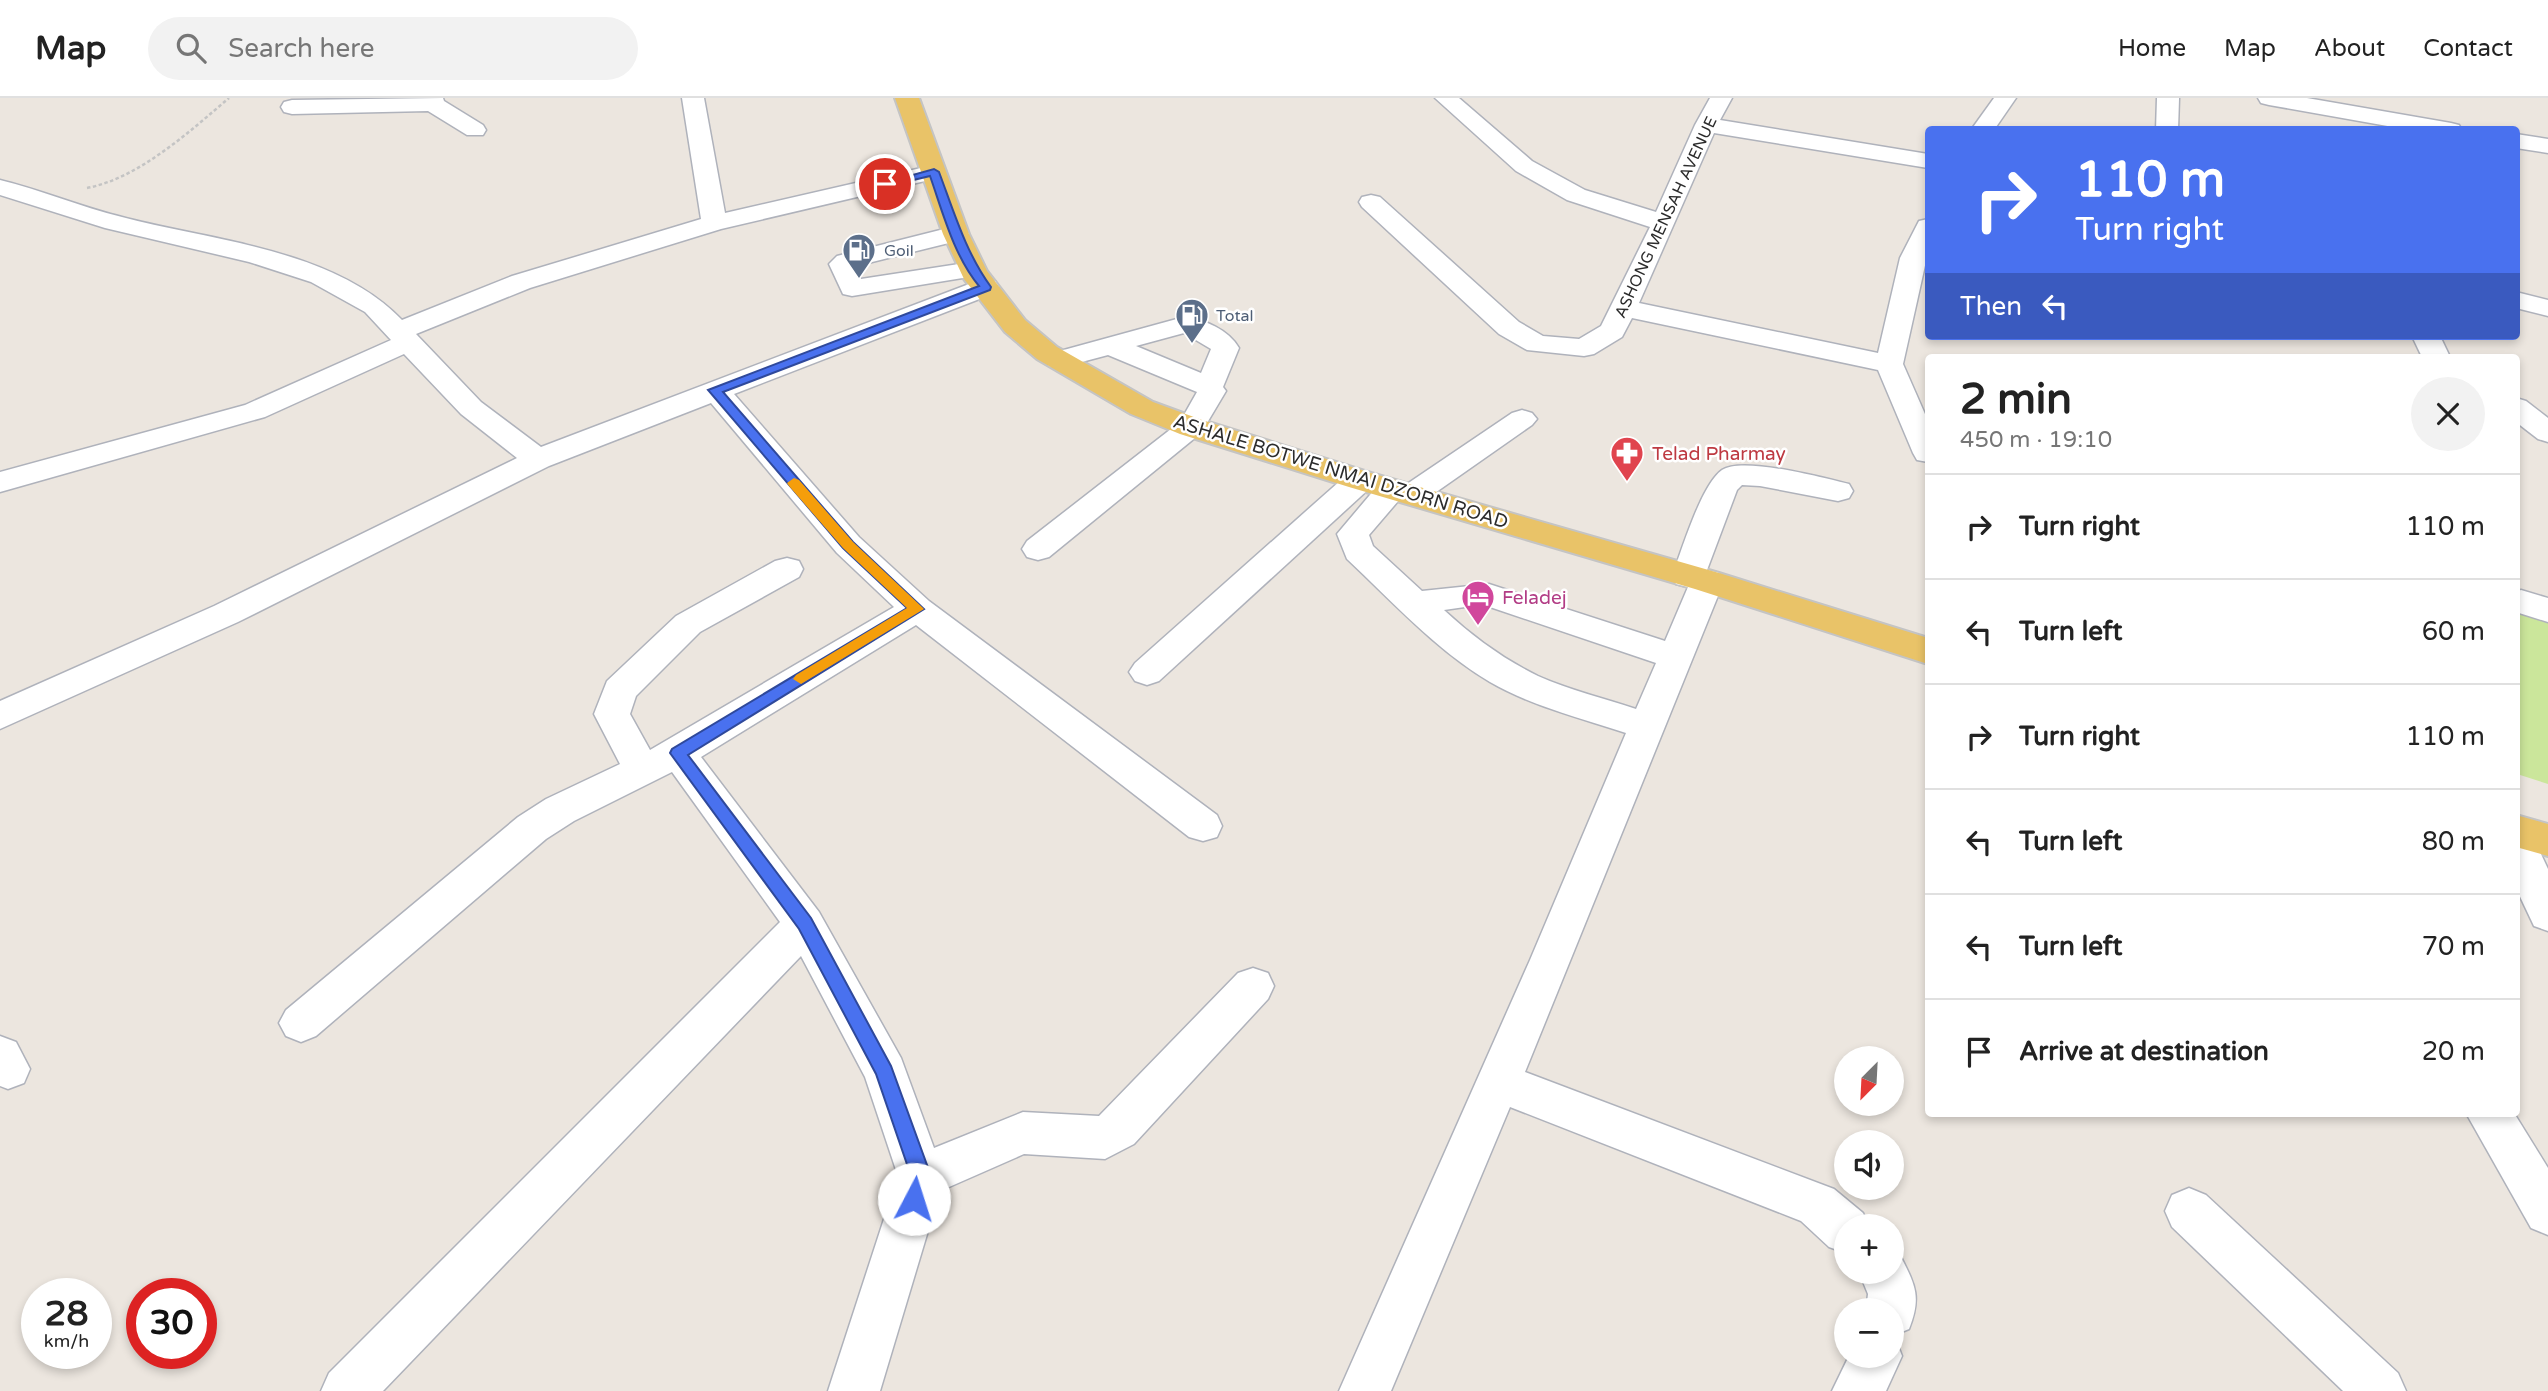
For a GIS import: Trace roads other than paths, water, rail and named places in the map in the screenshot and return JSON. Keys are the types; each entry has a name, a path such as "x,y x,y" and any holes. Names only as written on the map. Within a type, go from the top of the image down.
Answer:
{"main road":[{"name":"ASHALE BOTWE NMAI DZORN ROAD","path":"907,98 956,234 979,278 1015,327 1059,360 1142,408 1191,427 1387,488 1698,578 1925,650"},
{"path":"2520,832 2548,840"}],"street":[{"path":"693,98 714,223"},
{"path":"1446,98 1524,166 1576,195 1664,223"},
{"name":"ASHONG MENSAH AVENUE","path":"1371,202 1509,328 1537,344 1584,348 1612,331 1664,223 1706,125 1721,98"},
{"path":"1985,126 2005,98"},
{"path":"2167,126 2168,98"},
{"path":"2269,98 2397,125"},
{"path":"292,107 433,101 474,130"},
{"path":"1706,125 1925,161"},
{"path":"2520,142 2548,146"},
{"path":"0,482 255,411 521,282 714,223 934,172"},
{"path":"0,187 114,223 256,256 320,276 374,306 471,408 538,459"},
{"path":"1925,232 1913,258 1889,364 1925,446"},
{"path":"886,326 852,288 842,264 956,234"},
{"path":"899,247 917,278"},
{"path":"852,288 917,278 979,278"},
{"path":"0,716 226,614 538,459 886,326 979,278"},
{"path":"2520,301 2548,308"},
{"path":"1623,308 1889,364"},
{"path":"1059,360 1176,326 1192,326 1223,344 1224,348 1209,387"},
{"path":"1038,549 1191,427 1212,391 1209,387 1114,347 1105,346"},
{"path":"715,390 848,545 917,609 1203,826"},
{"path":"2520,410 2548,433"},
{"path":"1387,488 1353,534 1358,551 1459,644 1528,686 1648,727"},
{"path":"1147,672 1387,488"},
{"path":"641,769 612,714 620,690 688,624 787,569"},
{"path":"1365,1391 1499,1082 1648,727 1676,657 1698,578"},
{"path":"1415,603 1489,595 1676,657"},
{"path":"300,1023 532,828 560,810 678,753 917,609"},
{"path":"678,753 805,924 885,1072 921,1176 854,1391"},
{"path":"2520,851 2548,914"},
{"path":"348,1391 805,924"},
{"path":"921,1176 1023,1133 1105,1138 1118,1129 1254,986"},
{"path":"1499,1082 1817,1205 1834,1220"},
{"path":"2492,1117 2543,1196"},
{"path":"2189,1211 2380,1391"},
{"path":"1858,1391 1870,1368"}],"lane":[{"path":"1387,488 1522,419"},
{"path":"1698,578 1723,486 1735,475 1760,476 1838,491"}],"place":[{"name":"Goil","path":"859,280"},
{"name":"Total","path":"1192,345"},
{"name":"Telad Pharmay","path":"1627,483"},
{"name":"Feladej","path":"1478,627"}]}
